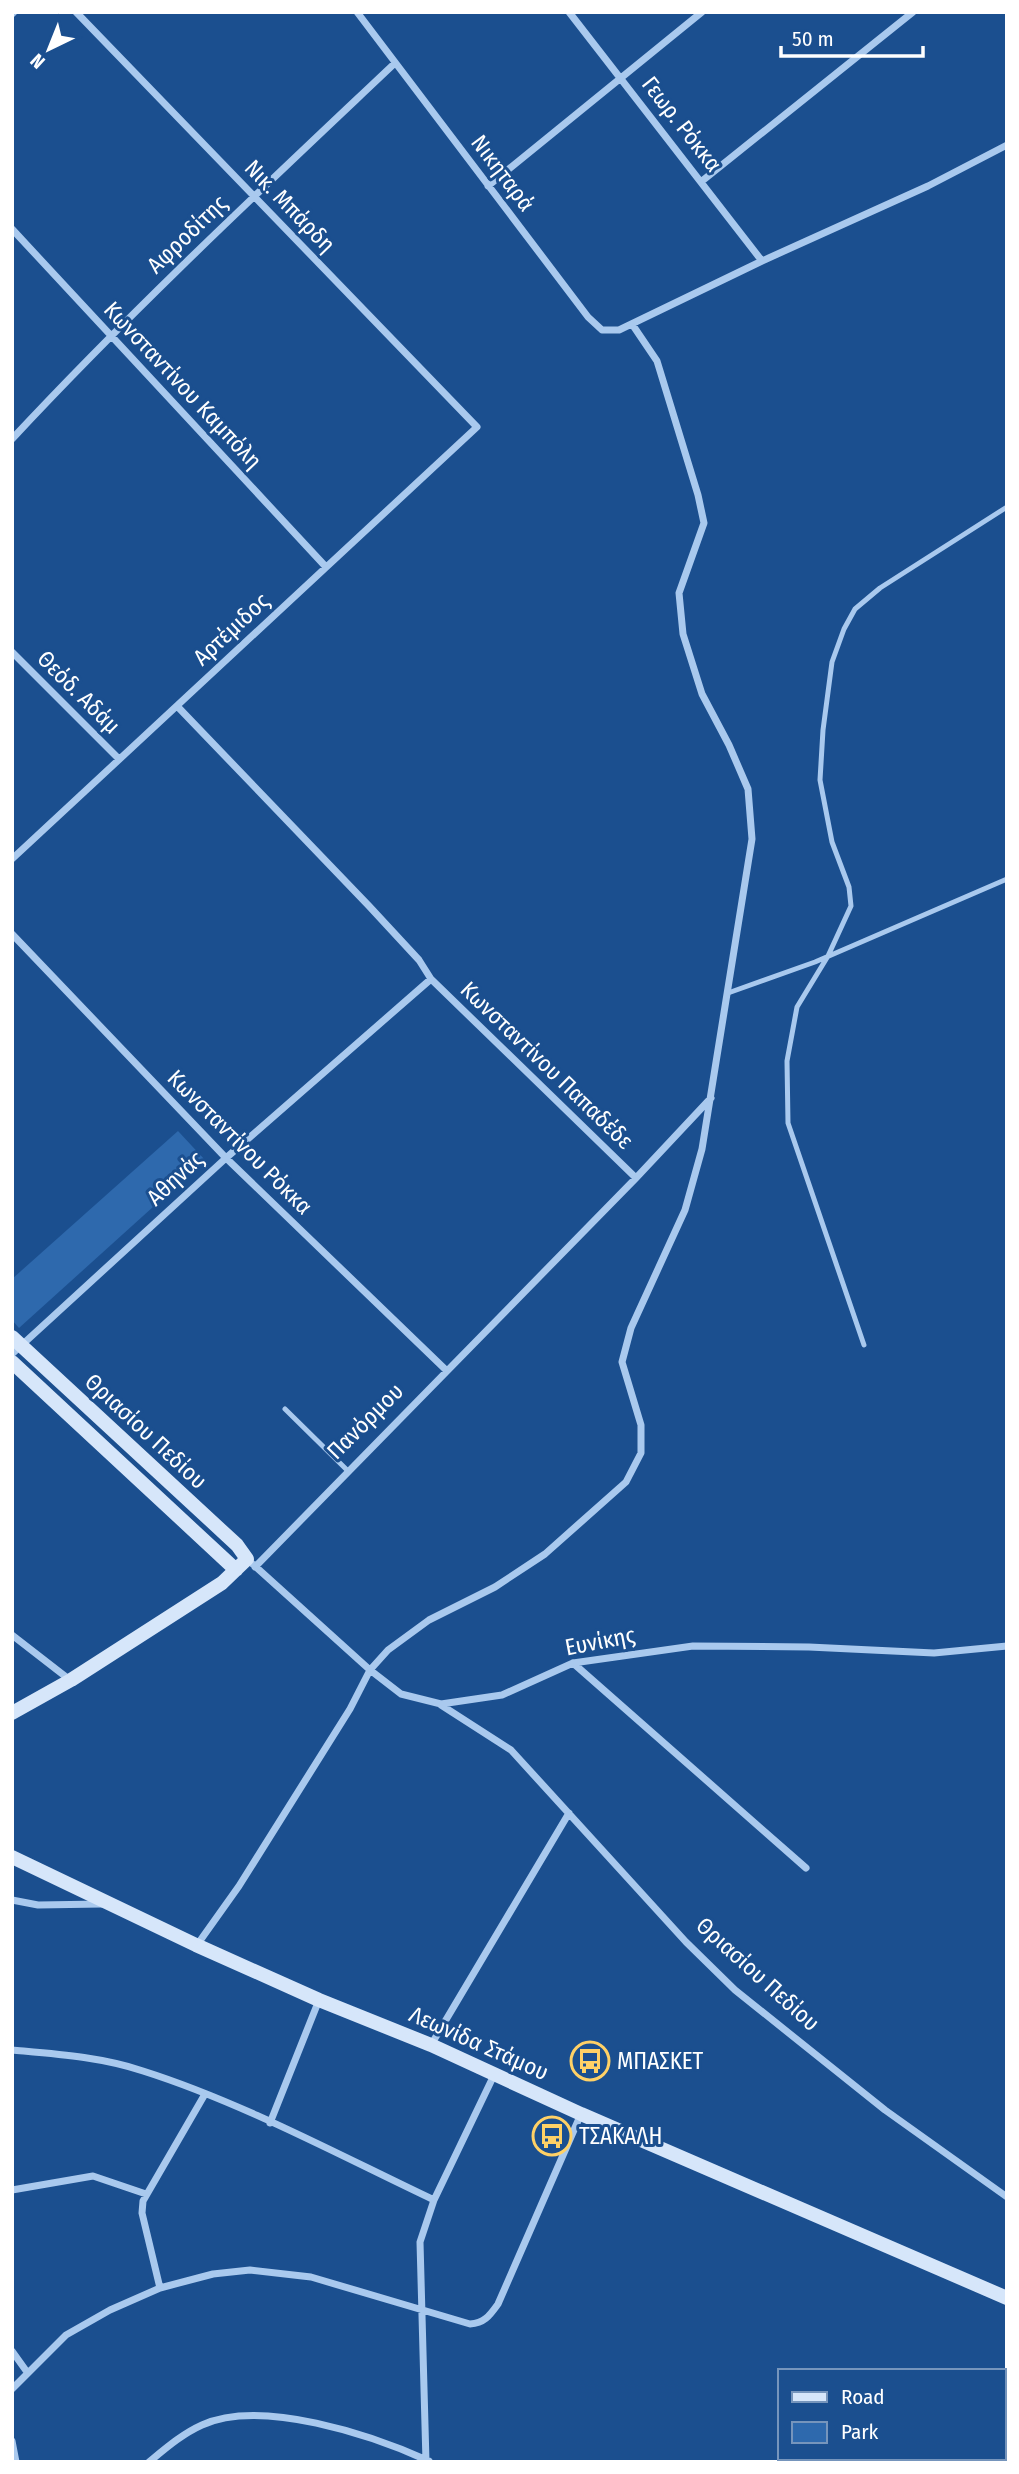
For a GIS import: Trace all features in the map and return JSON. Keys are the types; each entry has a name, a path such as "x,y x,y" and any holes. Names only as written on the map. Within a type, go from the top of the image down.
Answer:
{"main road":[{"name":"Θριασίου Πεδίου","path":"15,1346 237,1545 246,1565"},
{"name":"Θριασίου Πεδίου","path":"12,1362 246,1565"},
{"name":"Πανόρμου","path":"12,1713 71,1680 246,1565"},
{"name":"Λεωνίδα Στάμου","path":"12,1857 319,2000 431,2045 581,2114 1007,2298"}],"street":[{"name":"Νικ. Μπάρδη","path":"76,12 477,428"},
{"name":"Νικηταρά","path":"357,12 587,317 602,330 619,330 632,324"},
{"name":"Γεωρ. Ρόκκα","path":"569,12 762,261"},
{"path":"488,186 702,12"},
{"path":"702,181 913,12"},
{"name":"Αφροδίτης","path":"12,439 111,336 253,196 395,63"},
{"path":"197,1945 239,1886 350,1709 370,1670 388,1650 429,1620 495,1587 545,1554 626,1482 640,1453 641,1425 622,1362 631,1328 685,1210 702,1149 752,839 748,789 702,694 683,634 679,593 704,523 695,484 657,361 632,324 762,261 928,186 1007,145"},
{"name":"Κωνσταντίνου Καμπόλη","path":"12,229 327,567"},
{"name":"Αρτέμιδος","path":"12,859 477,428"},
{"name":"Θεόδ. Αδάμ","path":"12,652 119,759"},
{"name":"Κωνσταντίνου Παπαδέδε","path":"177,706 394,933 419,960 431,979 636,1178"},
{"name":"Κωνσταντίνου Ρόκκα","path":"12,934 226,1158 447,1371"},
{"name":"Αθηνάς","path":"15,1346 431,979"},
{"name":"Πανόρμου","path":"246,1565 348,1471 712,1097"},
{"name":"Ευνίκης","path":"246,1565 401,1694 441,1704 502,1695 573,1662 693,1646 809,1647 934,1653 1007,1646"},
{"path":"12,1635 71,1680"},
{"path":"573,1662 806,1868"},
{"name":"Θριασίου Πεδίου","path":"441,1704 512,1750 677,1932 727,1983 895,2117 1007,2197"},
{"path":"431,2045 569,1813"},
{"path":"12,1900 38,1905 108,1903"},
{"path":"270,2123 319,2000"},
{"path":"12,2049 108,2062 143,2071 205,2094 434,2200"},
{"path":"149,2462 179,2438 202,2425 225,2417 271,2416 339,2428 427,2461 420,2242 434,2200 495,2073"},
{"path":"160,2288 142,2213 146,2194 205,2094"},
{"path":"12,2389 66,2335 110,2310 160,2288 213,2274 250,2270 311,2277 423,2311 479,2323 488,2318 498,2304 581,2114"},
{"path":"12,2190 93,2176 146,2194"},
{"path":"12,2351 27,2372"},
{"path":"12,2441 16,2462"}],"lane":[{"path":"864,1345 788,1123 787,1061 797,1007 828,956 851,906 849,887 832,842 820,780 823,730 832,663 844,629 855,609 880,588 1007,507"},
{"path":"728,993 828,956 1007,879"},
{"path":"285,1409 348,1471"}],"green space":[{"path":"178,1131 205,1160 19,1328 12,1320 12,1279"}],"place":[{"name":"ΜΠΑΣΚΕΤ","path":"590,2061"},
{"name":"ΤΣΑΚΑΛΗ","path":"552,2136"}]}
